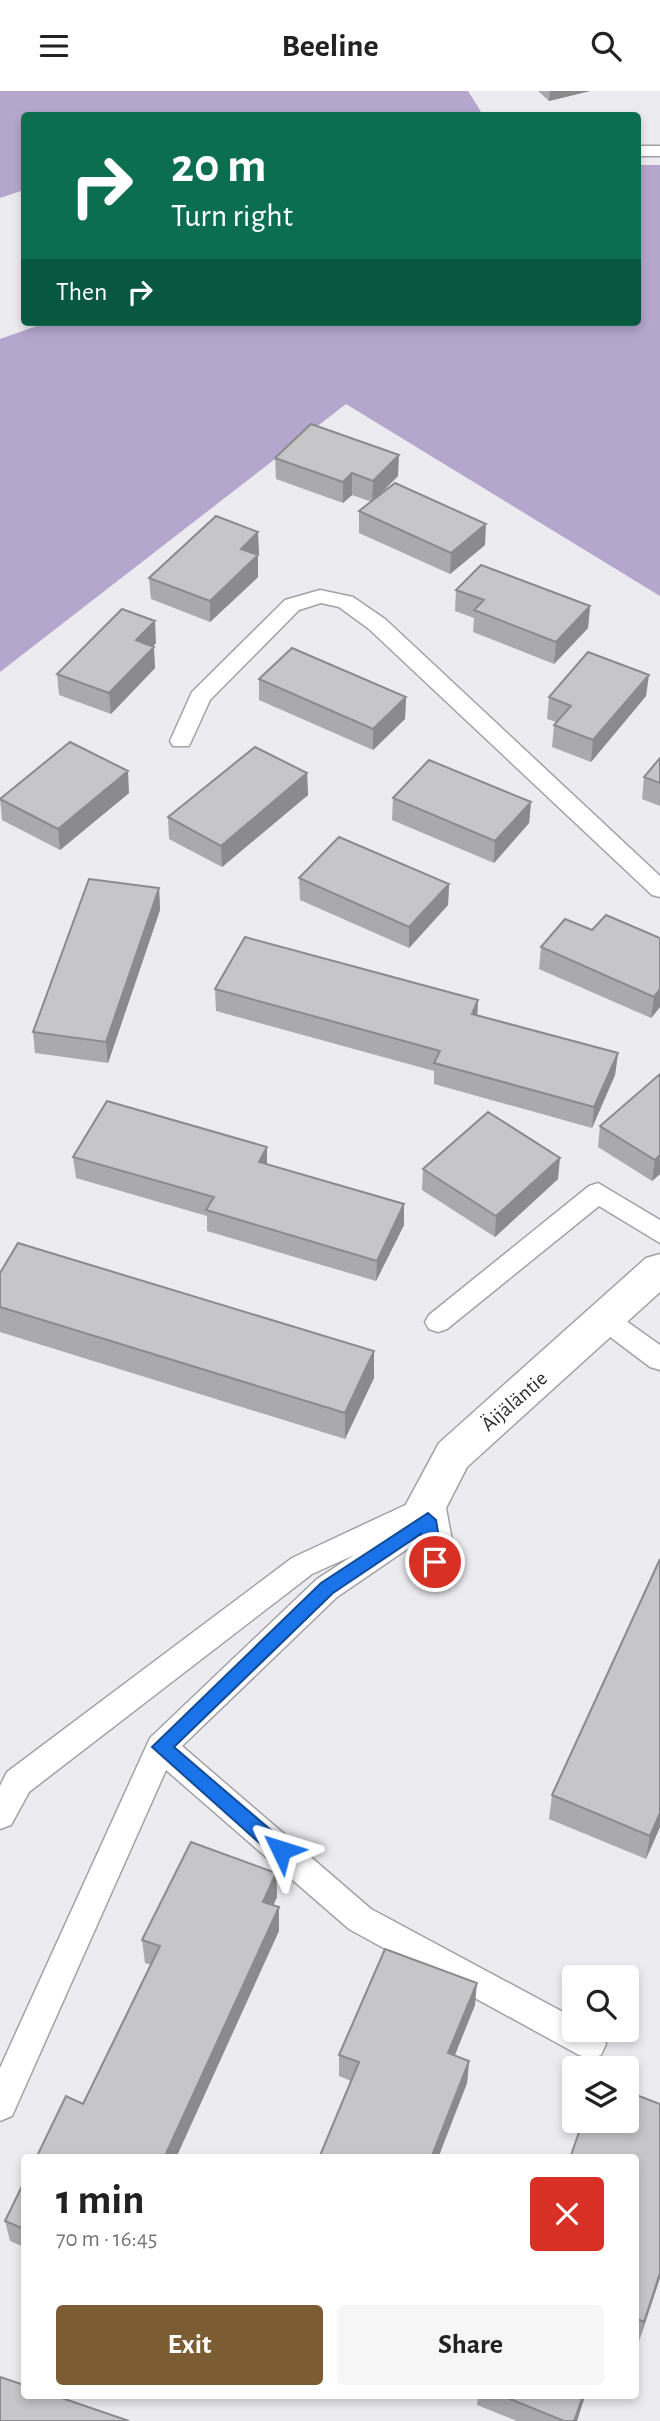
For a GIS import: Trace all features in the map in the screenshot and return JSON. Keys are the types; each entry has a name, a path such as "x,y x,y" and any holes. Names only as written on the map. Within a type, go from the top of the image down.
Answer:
{"street":[{"name":"Äijäläntie","path":"427,1514 453,1455 660,1269"},
{"path":"427,1514 435,1562"}],"lane":[{"path":"641,151 660,152"},
{"path":"181,741 200,697 292,605 320,596 346,602 377,624 660,889"},
{"path":"438,1322 598,1193 660,1233"},
{"path":"606,1320 660,1359"},
{"path":"0,2105 161,1747 327,1588 427,1514"},
{"path":"0,1815 18,1782 302,1566 427,1514"},
{"path":"161,1747 360,1919 590,2044"}],"shaded area":[{"path":"0,91 468,91 481,112 21,112 21,191 0,198"},
{"path":"641,165 660,165 660,596 346,404 0,672 0,339 37,326 641,326"}],"building":[{"path":"311,424 399,455 373,481 352,473 343,482 275,458"},
{"path":"395,483 486,524 451,553 359,511"},
{"path":"216,516 258,532 241,549 258,555 210,601 149,578"},
{"path":"481,565 590,606 556,642 474,610 484,600 456,590"},
{"path":"122,609 155,621 136,640 154,647 109,693 57,674"},
{"path":"292,648 406,697 373,729 259,679"},
{"path":"588,652 649,675 593,740 554,725 571,706 549,697"},
{"path":"70,742 128,771 58,829 0,799"},
{"path":"255,747 307,773 221,846 168,817"},
{"path":"660,758 660,783 644,777"},
{"path":"429,760 531,802 495,841 393,798"},
{"path":"339,837 449,884 409,927 299,878"},
{"path":"89,879 159,888 106,1042 33,1032"},
{"path":"606,915 660,938 660,989 654,997 541,947 565,919 592,930"},
{"path":"245,937 478,1000 472,1014 618,1053 594,1107 434,1063 440,1051 215,989"},
{"path":"660,1074 660,1155 655,1160 600,1126"},
{"path":"107,1101 267,1147 259,1162 404,1204 377,1261 206,1210 214,1197 73,1157"},
{"path":"488,1112 560,1158 496,1216 423,1169"},
{"path":"18,1243 374,1351 345,1413 0,1307 0,1273"},
{"path":"660,1559 660,1813 650,1836 552,1795"},
{"path":"191,1842 276,1873 263,1902 279,1907 166,2154 38,2154 66,2096 83,2104 160,1946 142,1940"},
{"path":"385,1949 477,1983 448,2053 469,2061 433,2154 321,2154 359,2062 339,2055"},
{"path":"639,2096 660,2104 660,2273 644,2322 639,2320 639,2154 571,2154 579,2133 639,2133"},
{"path":"21,2188 21,2228 5,2221"},
{"path":"0,2377 21,2384 21,2399 65,2399 129,2421 0,2421"},
{"path":"510,2399 582,2399 574,2421 564,2421"}],"route":[{"path":"281,1850 161,1747 327,1588 428,1520 435,1562"}]}
